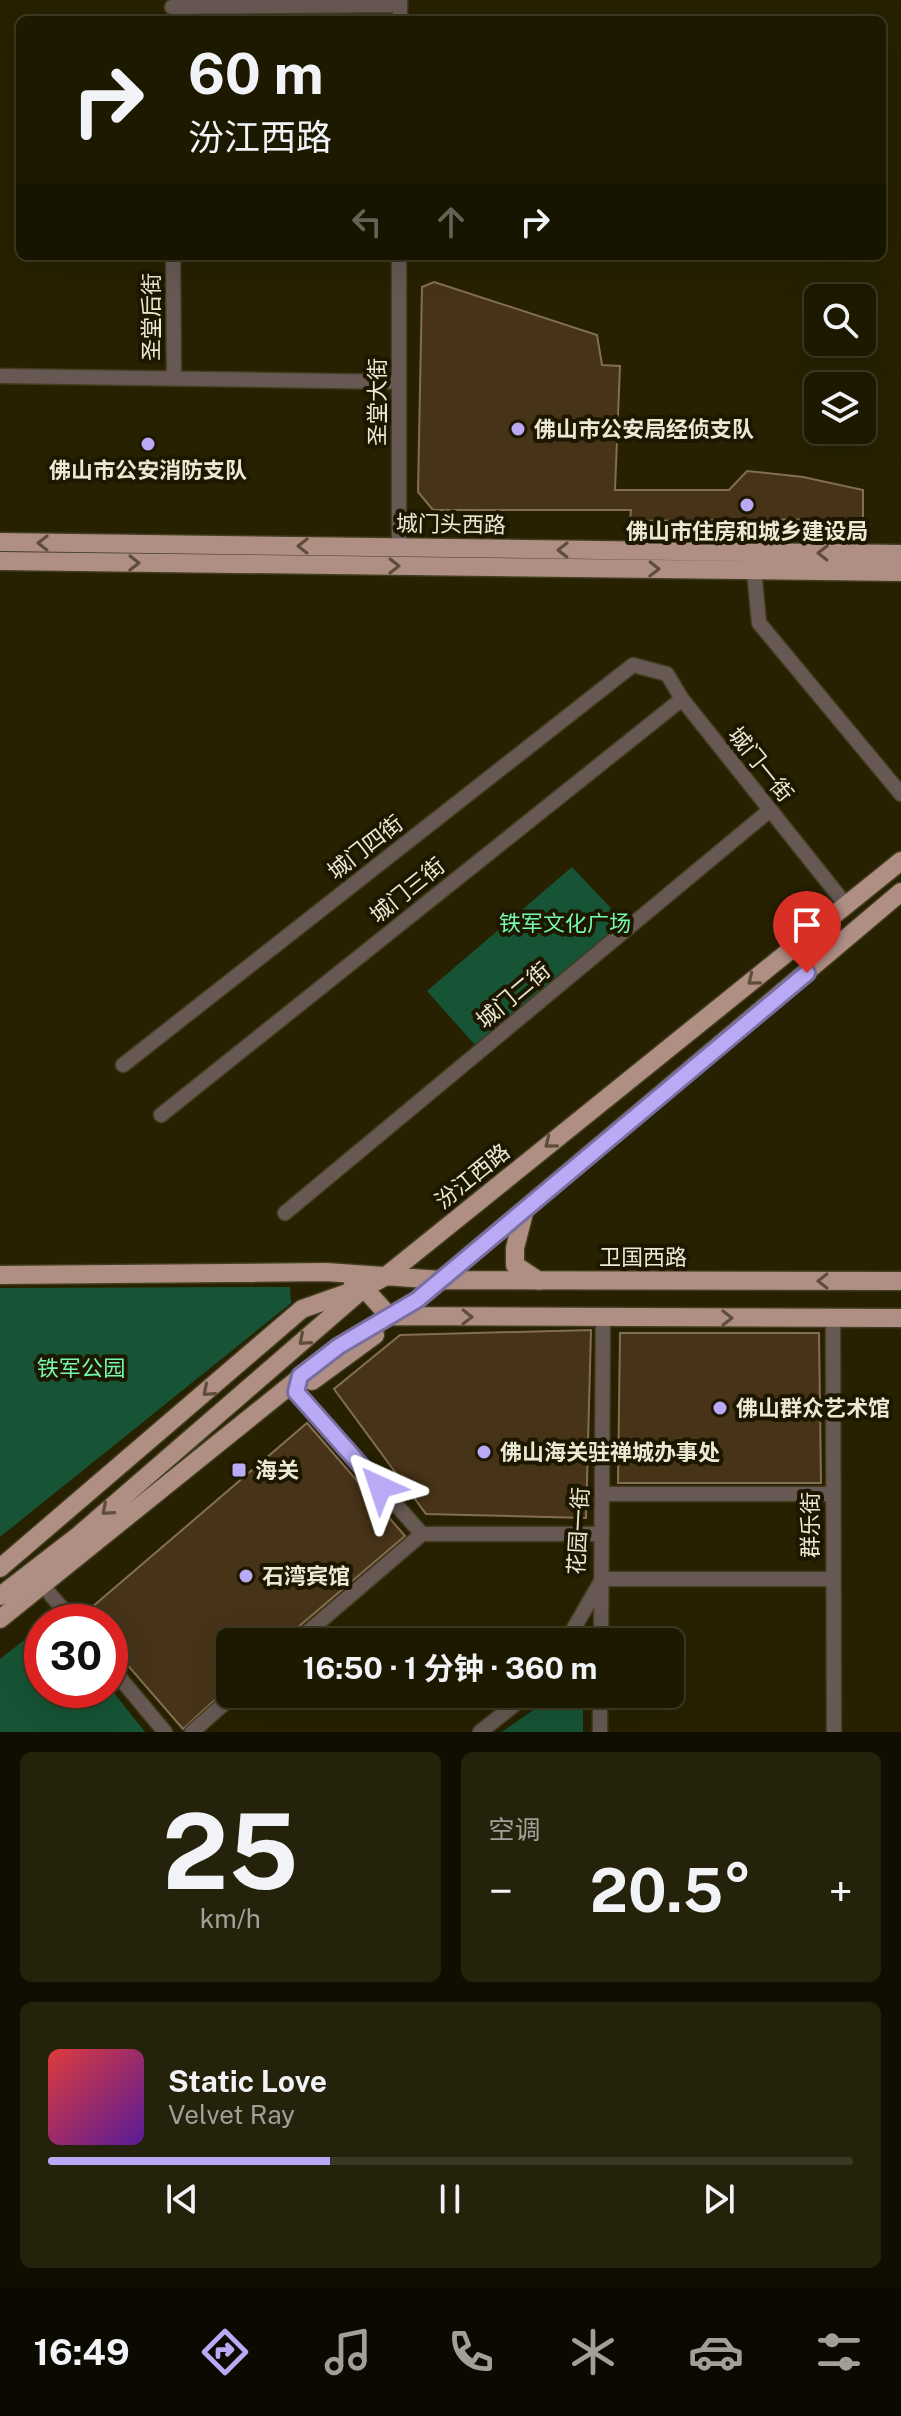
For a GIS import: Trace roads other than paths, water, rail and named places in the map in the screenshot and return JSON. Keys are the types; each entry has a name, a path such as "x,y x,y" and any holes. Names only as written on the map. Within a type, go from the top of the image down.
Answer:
{"main road":[{"name":"城门头西路","path":"0,542 901,554"},
{"name":"城门头西路","path":"0,561 901,572"},
{"name":"汾江西路","path":"83,1542 156,1468 364,1288 386,1276 901,861"},
{"path":"0,1633 50,1594 339,1346 441,1280 524,1213 901,892"},
{"path":"524,1213 515,1265 539,1281"},
{"path":"0,1275 326,1272 364,1288 389,1316 901,1318"},
{"name":"卫国西路","path":"326,1272 441,1280 901,1281"},
{"path":"0,1568 302,1309 364,1288"},
{"path":"0,1596 83,1542 298,1384 379,1333 419,1316"},
{"path":"163,1429 199,1431"},
{"path":"156,1468 163,1429"},
{"path":"0,1619 83,1542"}],"street":[{"path":"172,9 400,8"},
{"name":"圣堂后街","path":"173,260 174,378"},
{"name":"圣堂大街","path":"399,260 399,548"},
{"path":"0,376 399,382"},
{"path":"754,570 759,623 901,794"},
{"name":"城门一街","path":"633,665 667,674 682,699 846,905"},
{"name":"城门四街","path":"123,1065 633,665"},
{"name":"城门三街","path":"161,1115 682,699"},
{"name":"城门二街","path":"285,1213 770,810"},
{"name":"群乐街","path":"833,1318 834,1732"},
{"name":"花园一街","path":"574,1628 602,1579 603,1319"},
{"path":"298,1384 422,1534"},
{"path":"602,1494 832,1494"},
{"path":"312,1628 422,1534 602,1534"},
{"path":"601,1628 602,1579 832,1579"},
{"path":"50,1594 59,1604"},
{"path":"128,1688 165,1732"},
{"path":"192,1732 219,1708"},
{"path":"480,1732 510,1708"},
{"path":"599,1708 600,1732"}],"place":[{"name":"佛山市公安局经侦支队","path":"518,429"},
{"name":"佛山市公安消防支队","path":"148,444"},
{"name":"佛山市住房和城乡建设局","path":"747,505"},
{"name":"佛山群众艺术馆","path":"720,1408"},
{"name":"佛山海关驻禅城办事处","path":"484,1452"},
{"name":"海关","path":"239,1470"},
{"name":"石湾宾馆","path":"246,1576"}],"park label":[{"name":"铁军文化广场","path":"565,923"},
{"name":"铁军公园","path":"81,1368"}]}
